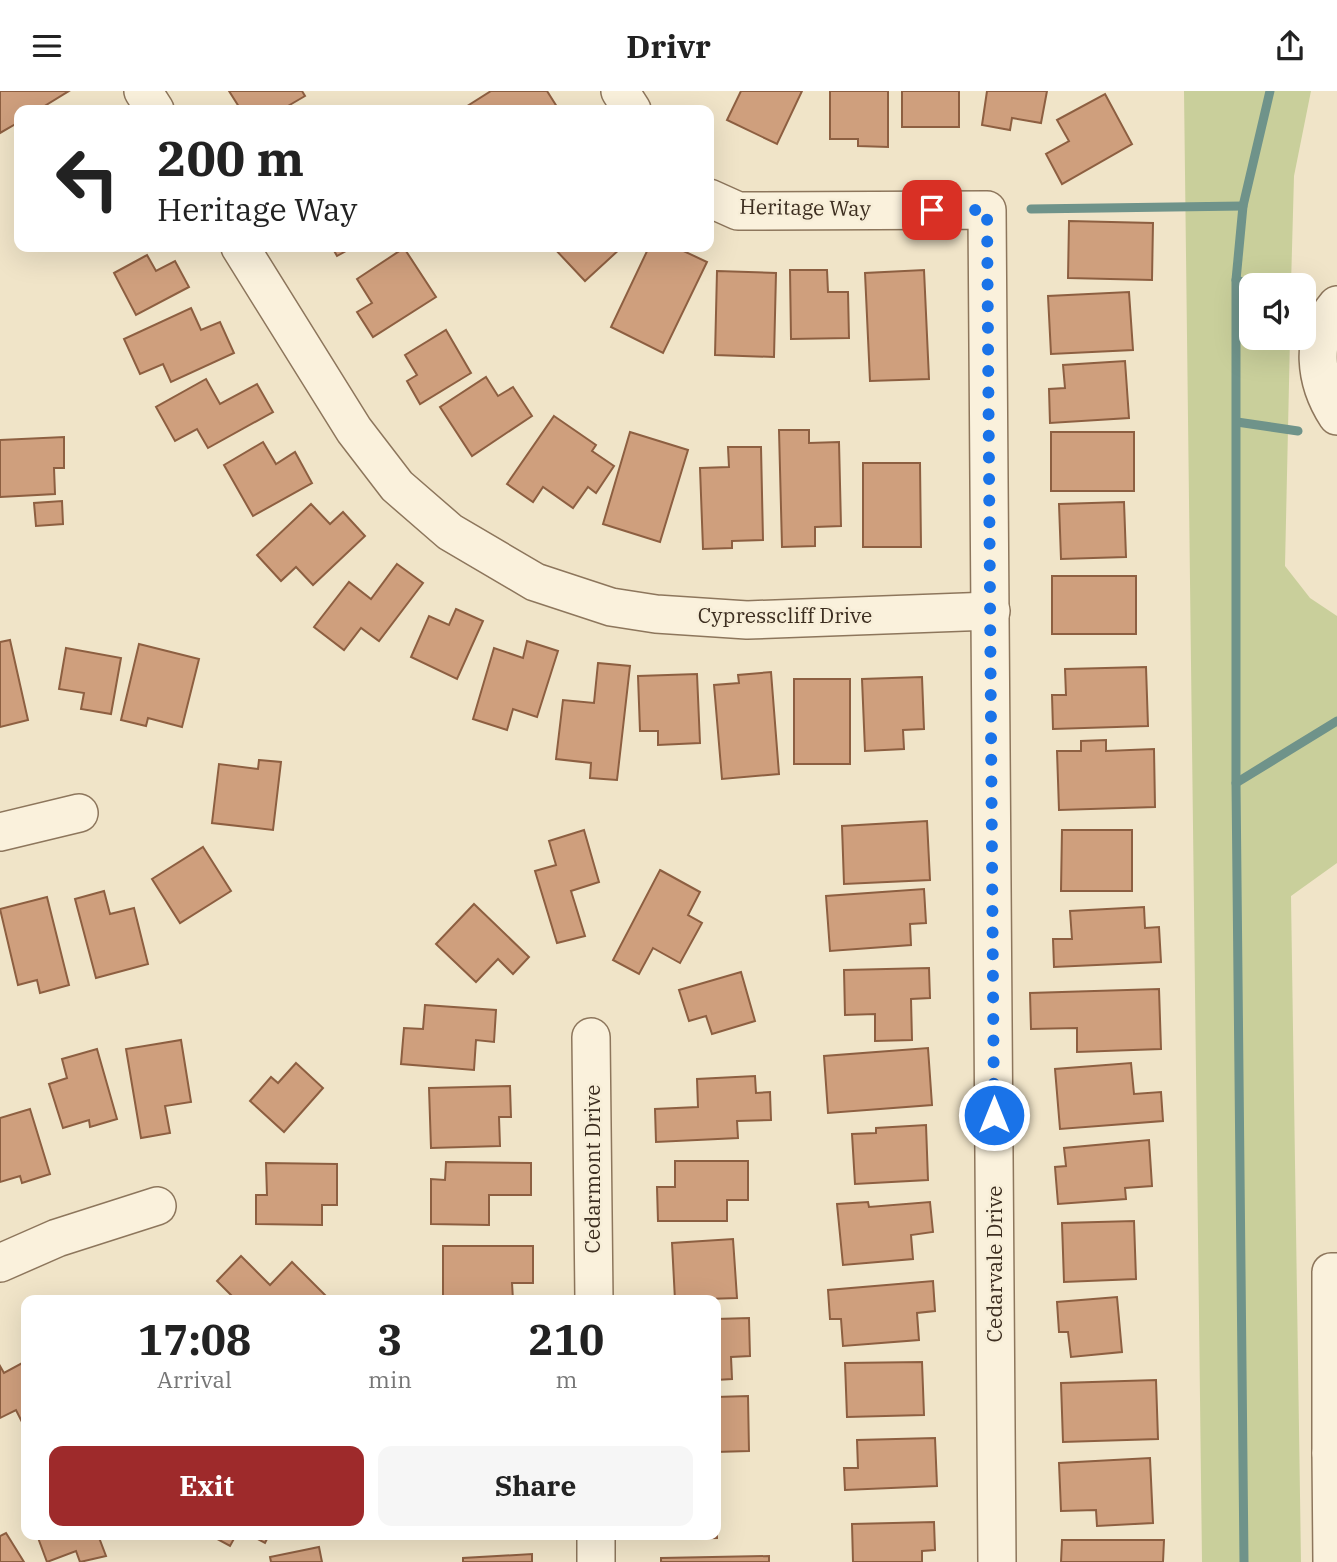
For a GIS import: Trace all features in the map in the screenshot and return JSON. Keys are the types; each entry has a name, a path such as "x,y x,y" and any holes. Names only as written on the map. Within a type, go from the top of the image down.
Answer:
{"street":[{"name":"Heritage Way","path":"714,200 738,211 987,210"},
{"name":"Cedarvale Drive","path":"987,210 997,1562"},
{"name":"Cypresscliff Drive","path":"243,252 354,430 397,486 450,532 535,582 611,607 656,614 747,620 990,611"},
{"path":"1337,305 1325,322 1318,352 1321,386 1337,416"},
{"path":"0,832 79,813"},
{"name":"Cedarmont Drive","path":"592,1037 594,1295"},
{"path":"0,1263 57,1238 157,1206"},
{"path":"1332,1562 1332,1272 1337,1272"},
{"path":"596,1540 596,1562"}],"green space":[{"path":"1184,91 1311,91 1294,176 1291,273 1239,273 1239,350 1290,350 1285,566 1310,598 1337,616 1337,863 1291,896 1301,1562 1202,1562"}],"building":[{"path":"0,91 69,91 46,105 14,105 14,125 0,133"},
{"path":"229,91 302,91 305,96 290,105 238,105"},
{"path":"491,91 547,91 556,105 469,105"},
{"path":"741,91 802,91 777,144 727,120"},
{"path":"830,91 888,91 888,147 858,146 858,139 830,139"},
{"path":"902,91 959,91 959,127 902,127"},
{"path":"987,91 1047,91 1041,123 1012,118 1010,130 982,125"},
{"path":"1105,94 1132,144 1062,184 1046,154 1069,141 1057,120"},
{"path":"1069,221 1153,223 1152,280 1068,278"},
{"path":"398,252 407,252 436,297 373,337 357,312 372,303 357,279"},
{"path":"558,252 617,252 585,281"},
{"path":"647,252 686,252 707,262 663,353 611,327"},
{"path":"147,255 156,271 175,261 189,287 136,315 114,273"},
{"path":"790,270 827,270 828,292 848,292 849,338 791,339"},
{"path":"924,270 929,379 870,381 865,273"},
{"path":"717,271 776,273 774,357 715,355"},
{"path":"1129,292 1133,350 1051,354 1048,296"},
{"path":"191,308 201,330 220,322 234,353 171,382 163,364 140,374 124,339"},
{"path":"446,330 471,373 420,404 407,381 417,375 405,355"},
{"path":"1125,361 1129,418 1050,423 1049,389 1065,388 1063,365"},
{"path":"486,377 498,396 513,387 532,416 472,456 440,407"},
{"path":"206,379 220,404 257,384 273,412 208,448 197,429 175,441 156,407"},
{"path":"554,416 596,445 592,451 614,466 596,493 588,487 573,508 543,487 533,502 507,484"},
{"path":"779,430 809,430 809,443 839,442 841,526 815,527 815,546 782,547"},
{"path":"630,432 688,450 660,542 603,524"},
{"path":"1051,432 1134,432 1134,491 1051,491"},
{"path":"64,437 64,468 54,468 55,494 0,497 0,440"},
{"path":"263,442 276,464 295,452 312,483 253,516 224,465"},
{"path":"728,447 761,447 763,540 732,541 732,548 703,549 700,468 729,467"},
{"path":"863,463 920,463 921,547 863,547"},
{"path":"62,501 63,524 36,526 34,503"},
{"path":"1124,502 1126,557 1061,559 1059,504"},
{"path":"311,504 330,524 343,512 365,536 313,585 296,567 281,581 257,555"},
{"path":"397,564 423,583 379,641 361,628 344,650 314,627 349,582 371,599"},
{"path":"1052,576 1136,576 1136,634 1052,634"},
{"path":"456,609 483,621 457,679 411,657 429,616 449,625"},
{"path":"10,640 28,720 0,727 0,642"},
{"path":"527,641 558,651 537,717 513,709 507,730 473,719 494,648 523,658"},
{"path":"139,644 199,659 182,727 148,718 146,726 121,720"},
{"path":"66,648 121,658 111,714 81,709 84,693 59,689"},
{"path":"598,663 630,666 617,780 590,778 591,763 556,759 563,700 594,703"},
{"path":"1146,667 1148,726 1053,729 1052,695 1066,695 1065,669"},
{"path":"771,672 779,774 722,779 714,685 739,683 738,675"},
{"path":"697,674 700,743 658,745 658,731 640,731 638,676"},
{"path":"922,677 924,729 903,730 904,749 865,751 862,679"},
{"path":"794,679 850,679 850,764 794,764"},
{"path":"1106,740 1106,751 1154,749 1155,807 1059,810 1057,751 1081,751 1081,741"},
{"path":"259,760 281,762 273,830 212,823 219,764 258,769"},
{"path":"927,821 930,880 844,884 842,826"},
{"path":"584,830 599,882 571,891 585,936 557,943 535,871 556,865 549,841"},
{"path":"1062,830 1132,830 1132,891 1061,891"},
{"path":"203,847 231,891 180,923 152,879"},
{"path":"660,870 700,892 688,915 702,923 680,963 653,948 639,974 613,960"},
{"path":"924,889 926,923 910,924 911,945 830,951 826,896"},
{"path":"104,891 110,914 134,908 148,964 96,978 75,899"},
{"path":"47,897 69,985 40,993 37,980 18,985 0,909"},
{"path":"474,904 529,957 513,974 498,959 476,982 436,944"},
{"path":"1144,907 1145,928 1159,927 1161,962 1054,967 1053,939 1072,939 1070,911"},
{"path":"929,968 930,998 911,999 912,1040 875,1041 875,1014 845,1015 844,970"},
{"path":"741,972 755,1021 712,1034 706,1016 689,1021 679,990"},
{"path":"1159,989 1161,1049 1077,1052 1077,1028 1031,1029 1030,993"},
{"path":"425,1005 496,1010 494,1042 476,1040 474,1070 401,1064 404,1028 423,1029"},
{"path":"181,1040 191,1102 165,1106 170,1133 141,1138 126,1049"},
{"path":"928,1048 932,1105 828,1113 824,1056"},
{"path":"97,1049 117,1119 90,1127 89,1120 63,1128 49,1084 67,1078 62,1059"},
{"path":"296,1063 323,1088 284,1132 250,1101 271,1077 278,1083"},
{"path":"1131,1063 1134,1094 1161,1092 1163,1121 1060,1129 1055,1069"},
{"path":"755,1076 756,1093 770,1092 771,1120 737,1121 738,1138 656,1142 655,1109 698,1107 697,1079"},
{"path":"510,1086 511,1117 499,1117 500,1146 431,1148 429,1088"},
{"path":"30,1109 50,1174 22,1183 20,1176 0,1182 0,1118"},
{"path":"926,1125 928,1180 855,1184 852,1134 876,1133 876,1128"},
{"path":"1149,1140 1152,1186 1125,1188 1126,1199 1058,1204 1055,1167 1066,1166 1064,1148"},
{"path":"675,1161 748,1161 748,1200 727,1200 727,1221 658,1221 657,1187 675,1187"},
{"path":"446,1162 531,1163 531,1195 489,1195 489,1225 431,1224 431,1179 445,1180"},
{"path":"266,1163 337,1164 337,1205 322,1205 322,1225 256,1224 256,1195 267,1195"},
{"path":"868,1202 869,1207 930,1202 933,1232 911,1235 913,1259 843,1265 837,1204"},
{"path":"1134,1221 1136,1279 1064,1282 1062,1223"},
{"path":"733,1239 737,1298 721,1299 721,1295 675,1295 672,1243"},
{"path":"443,1246 533,1246 533,1283 512,1283 513,1295 443,1295"},
{"path":"241,1256 270,1285 292,1262 325,1295 231,1295 217,1281"},
{"path":"933,1281 935,1311 917,1313 919,1340 843,1346 841,1319 830,1319 828,1290"},
{"path":"1117,1297 1122,1352 1071,1357 1068,1332 1059,1332 1057,1302"},
{"path":"749,1318 750,1356 731,1357 732,1379 721,1380 721,1319"},
{"path":"922,1362 924,1415 847,1417 845,1363"},
{"path":"21,1364 21,1420 16,1410 0,1418 0,1366 4,1373"},
{"path":"1156,1380 1158,1439 1063,1442 1061,1383"},
{"path":"748,1396 749,1451 721,1452 721,1397"},
{"path":"935,1438 937,1486 845,1490 844,1468 858,1468 857,1440"},
{"path":"1150,1458 1153,1523 1097,1526 1096,1510 1061,1511 1059,1463"},
{"path":"934,1522 935,1550 922,1551 922,1562 853,1562 852,1524"},
{"path":"6,1533 24,1562 0,1562 0,1536"},
{"path":"39,1540 100,1540 106,1556 80,1562 76,1551 47,1562"},
{"path":"219,1540 233,1540 230,1546"},
{"path":"1062,1540 1164,1540 1163,1562 1061,1562"},
{"path":"319,1547 322,1562 271,1562 270,1557"},
{"path":"532,1554 532,1562 463,1562 463,1558"},
{"path":"769,1556 769,1562 661,1562 661,1558"}],"waterway":[{"path":"1244,1562 1236,783 1236,280 1243,206 1270,91"},
{"path":"1031,209 1243,206"},
{"path":"1237,422 1298,431"},
{"path":"1236,783 1337,721"}],"route":[{"path":"932,210 987,210 994,1115"}]}
